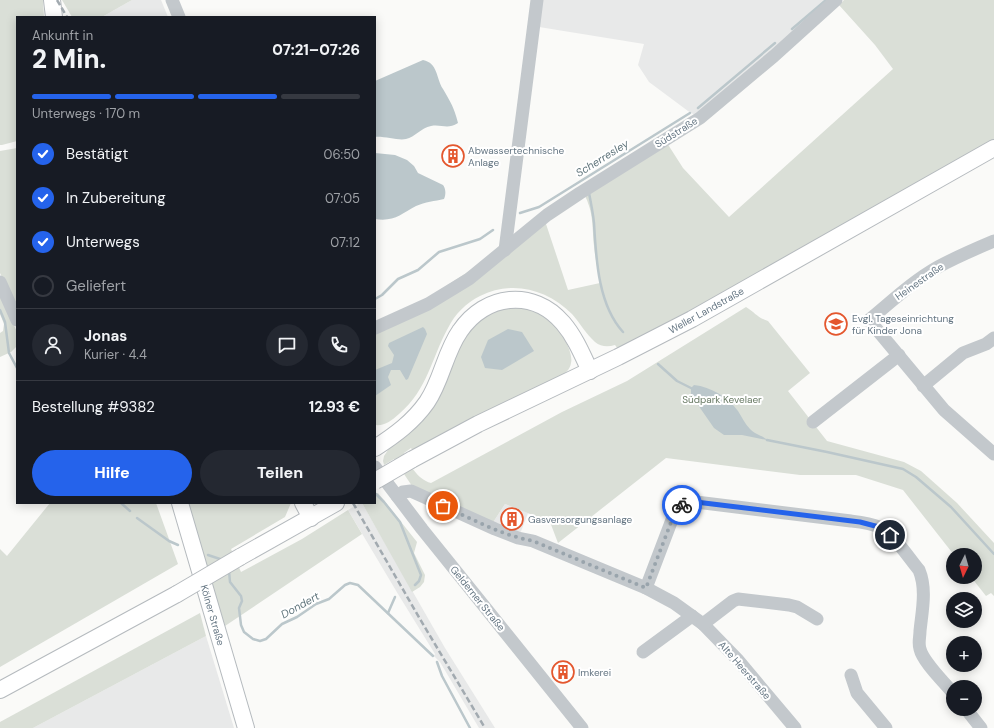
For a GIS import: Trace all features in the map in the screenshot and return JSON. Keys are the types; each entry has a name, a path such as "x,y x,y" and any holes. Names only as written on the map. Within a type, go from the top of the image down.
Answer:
{"main road":[{"name":"Weller Landstraße","path":"376,480 478,424 590,371 692,319 994,148"},
{"path":"376,447 398,432 419,413 433,392 458,332 471,317 489,305 503,301 524,301 541,306 555,315 570,333 590,371"},
{"name":"Kölner Straße","path":"180,504 246,728"},
{"path":"0,690 177,594 240,557 312,510 332,504"}],"street":[{"path":"172,0 179,16"},
{"path":"505,250 537,0"},
{"name":"Südstraße","path":"376,328 428,304 469,279 547,215 700,118 774,56 836,0"},
{"name":"Heinestraße","path":"992,448 944,410 869,320 894,298 937,267 994,241"},
{"path":"0,282 16,318"},
{"path":"923,386 963,353 986,344 994,338"},
{"path":"813,422 899,355"},
{"name":"Gelderner Straße","path":"376,468 422,530 582,728"},
{"name":"Alte Heerstraße","path":"397,496 403,492 411,491 495,529 518,538 533,541 646,588 674,603 697,620 737,659 795,728"},
{"path":"646,588 673,517 678,508 685,503 704,503 851,521 879,527 890,535 919,570 924,593 919,641 920,649 924,658 946,685"},
{"path":"643,652 697,620 738,599 789,605 797,607 817,618"},
{"path":"851,675 857,693 886,728"},
{"path":"970,716 977,727"}],"shaded area":[{"path":"132,0 161,0 168,16 104,16"},
{"path":"543,0 837,0 700,118 688,111 649,82 638,65 644,44 539,27"},
{"path":"423,60 428,62 436,72 454,109 458,123 451,126 427,127 406,139 376,137 376,81"},
{"path":"376,153 395,155 407,160 414,166 418,173 443,185 445,188 444,199 416,206 392,218 382,220 376,219"},
{"path":"423,327 427,334 408,379 406,380 400,370 391,370 388,377 391,385 376,395 376,370 392,363 394,355 388,346 389,343"},
{"path":"508,329 522,332 534,351 502,370 485,368 481,357 488,340"},
{"path":"694,385 713,390 724,397 734,406 750,429 767,440 742,435 724,435 714,428 691,395 691,388"},
{"path":"358,504 363,504 445,648 495,728 479,728 440,662 434,656 435,654 348,510"},
{"path":"505,504 528,513 520,534 492,524"},
{"path":"206,636 234,728 33,728"}],"green space":[{"path":"0,0 43,0 44,16 16,16 16,141 0,145"},
{"path":"62,0 132,0 104,16 71,16"},
{"path":"844,0 994,0 994,142 733,290 618,349 615,345 605,346 595,342 572,314 562,305 552,298 540,293 517,288 492,291 480,296 466,306 451,323 423,384 409,404 391,421 382,425 376,425 376,332 545,221 568,290 600,283 594,251 593,226 590,207 584,194 667,143 683,168 729,217 893,69 875,45 839,5"},
{"path":"16,148 16,308 0,273 0,151"},
{"path":"0,294 16,330 16,347 11,352 0,357 0,333 3,331 4,324 0,314"},
{"name":"Südpark Kevelaer","path":"523,305 546,317 557,327 568,346 571,358 570,368 560,377 413,451 411,448 404,453 414,471 426,481 431,483 562,412 627,381 746,307 768,321 810,373 788,391 827,441 904,462 921,471 957,503 994,543 994,596 991,593 986,596 977,584 982,584 982,548 949,548 903,490 856,475 800,475 666,458 558,543 550,522 505,504 492,524 412,486 394,459 384,465 384,456 388,450 408,431 458,342 487,311"},
{"path":"378,493 417,542 414,553 425,575 424,582 420,587 412,592 363,504 376,504 376,494"},
{"path":"49,504 156,504 178,564 0,667 0,549 7,556"},
{"path":"189,504 291,504 285,517 231,549 241,572 302,539 348,510 362,534 225,626 194,526"},
{"path":"200,613 206,636 33,728 0,728 0,722"}],"waterway":[{"name":"Scherresley","path":"792,29 826,0"},
{"name":"Scherresley","path":"698,108 775,43"},
{"name":"Scherresley","path":"520,213 539,207 690,113"},
{"path":"589,193 594,219 597,266 603,295 615,321 623,332"},
{"name":"Scherresley","path":"376,298 382,295 398,279 418,270 439,252 480,239 493,230"},
{"name":"Dondert","path":"0,310 5,322 9,353 16,366"},
{"path":"658,364 677,381 691,388"},
{"path":"767,440 903,469 916,477 951,507 994,554"},
{"name":"Scherresley","path":"376,494 400,522 421,575 419,581 415,585"},
{"name":"Dondert","path":"122,504 130,511"},
{"name":"Dondert","path":"137,518 169,541 178,545"},
{"name":"Dondert","path":"208,555 223,560"},
{"name":"Dondert","path":"229,571 230,582 241,596 242,601 239,608 241,625 244,632 253,639 260,641 266,639 282,624 297,617 316,604 329,599 345,585 350,583 358,585 433,656"},
{"name":"Scherresley","path":"388,613 395,597"},
{"name":"Dondert","path":"437,662 442,676 470,728"}],"railway":[{"path":"57,0 66,16"},
{"path":"354,504 485,728"}],"way so far":[{"path":"443,506 495,529 518,538 533,541 646,588 673,517 678,508 682,505"}],"place":[{"name":"Abwassertechnische Anlage","path":"453,156"},
{"name":"Evgl. Tageseinrichtung für Kinder Jona","path":"836,324"},
{"name":"Gasversorgungsanlage","path":"512,519"},
{"name":"Imkerei","path":"563,672"}],"route":[{"path":"682,505 685,503 696,502 860,522 879,527 890,535"}]}
